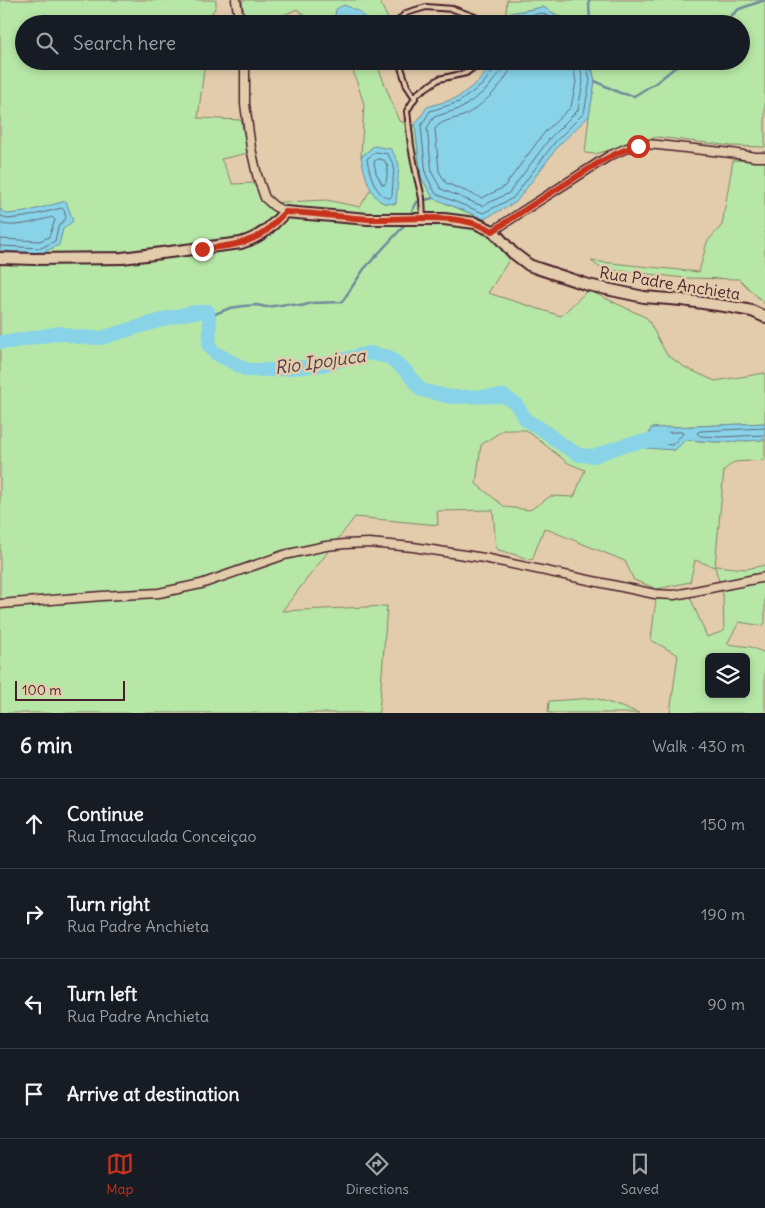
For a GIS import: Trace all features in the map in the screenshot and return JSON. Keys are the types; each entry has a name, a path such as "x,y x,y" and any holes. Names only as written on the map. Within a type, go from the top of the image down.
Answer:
{"street":[{"path":"236,0 238,15"},
{"path":"0,258 122,258 234,244 253,239 270,228 285,212 265,198 257,175 245,110 245,70"},
{"path":"493,231 605,158 627,148 646,144 765,157"},
{"name":"Rua Padre Anchieta","path":"285,212 368,219 444,218 475,223 493,231 512,252 529,265 588,285 644,297 731,307 765,317"},
{"path":"0,604 159,593 201,584 284,555 326,546 369,543 406,546 484,558 655,594 674,595 765,577"}],"lane":[{"path":"404,15 426,7 453,9 470,15"},
{"path":"402,70 407,86 415,98"},
{"path":"418,218 423,206 411,146 408,111 418,93 439,79 466,73 470,70"}],"green space":[{"path":"0,0 216,0 216,6 211,15 15,15 15,70 204,70 198,118 241,120 248,153 221,159 233,184 253,183 265,203 326,200 360,207 371,189 381,202 396,204 374,146 361,157 364,104 353,70 379,70 399,121 415,125 421,177 443,202 484,219 501,230 509,260 488,293 561,316 588,290 647,318 667,355 686,368 715,381 765,373 765,423 651,428 645,447 675,450 685,440 719,442 765,440 765,460 734,462 724,470 715,566 746,569 765,565 765,622 763,626 739,622 727,644 751,647 765,653 765,713 670,713 678,655 651,640 656,599 690,597 707,637 724,631 723,595 715,567 695,560 690,582 657,589 634,580 625,561 544,528 532,560 496,549 493,510 437,511 438,525 355,517 282,611 387,606 379,713 0,713","holes":["503,430 526,430 568,463 585,470 574,497 551,496 530,510 505,507 476,484 481,445"]},
{"path":"242,0 379,0 386,15 304,15 297,9 284,15 244,15"},
{"path":"507,0 765,0 765,147 731,146 657,137 595,154 585,153 595,81 592,70 750,70 750,15 557,15 543,7 506,14"},
{"path":"733,160 765,161 765,304 739,279 685,278 602,269 591,261 699,272 707,242 722,225"},
{"path":"595,698 639,713 548,713 549,701"}],"water":[{"path":"344,5 359,11 362,15 335,15 336,9"},
{"path":"543,7 557,15 506,15"},
{"path":"488,70 592,70 595,81 589,116 559,145 516,202 484,219 433,198 421,177 415,125 427,107 457,98 479,81"},
{"path":"374,146 391,149 399,164 396,204 385,203 379,200 374,196 368,183 361,157"},
{"path":"66,201 73,221 63,229 59,245 42,253 0,251 0,209 7,214 25,212"},
{"path":"765,423 765,440 719,442 685,440 675,450 645,448 651,428"}],"waterway":[{"path":"589,0 590,15"},
{"path":"732,15 739,9 765,0"},
{"path":"595,81 620,93 634,96 672,70"},
{"path":"410,215 417,202 433,198"},
{"path":"208,311 215,314 230,308 244,306 257,305 266,307 288,304 301,306 312,303 342,302 364,269 406,222"},
{"name":"Rio Ipojuca","path":"0,342 60,333 77,337 101,338 172,317 208,311 210,327 209,346 215,353 247,370 271,370 323,365 368,353 389,357 406,371 421,390 451,397 504,396 516,404 526,420 579,455 594,456 624,445 664,438"}],"route":[{"path":"202,249 241,243 253,239 270,228 285,212 368,219 444,218 475,223 493,231 608,156 627,148 638,146"}]}
